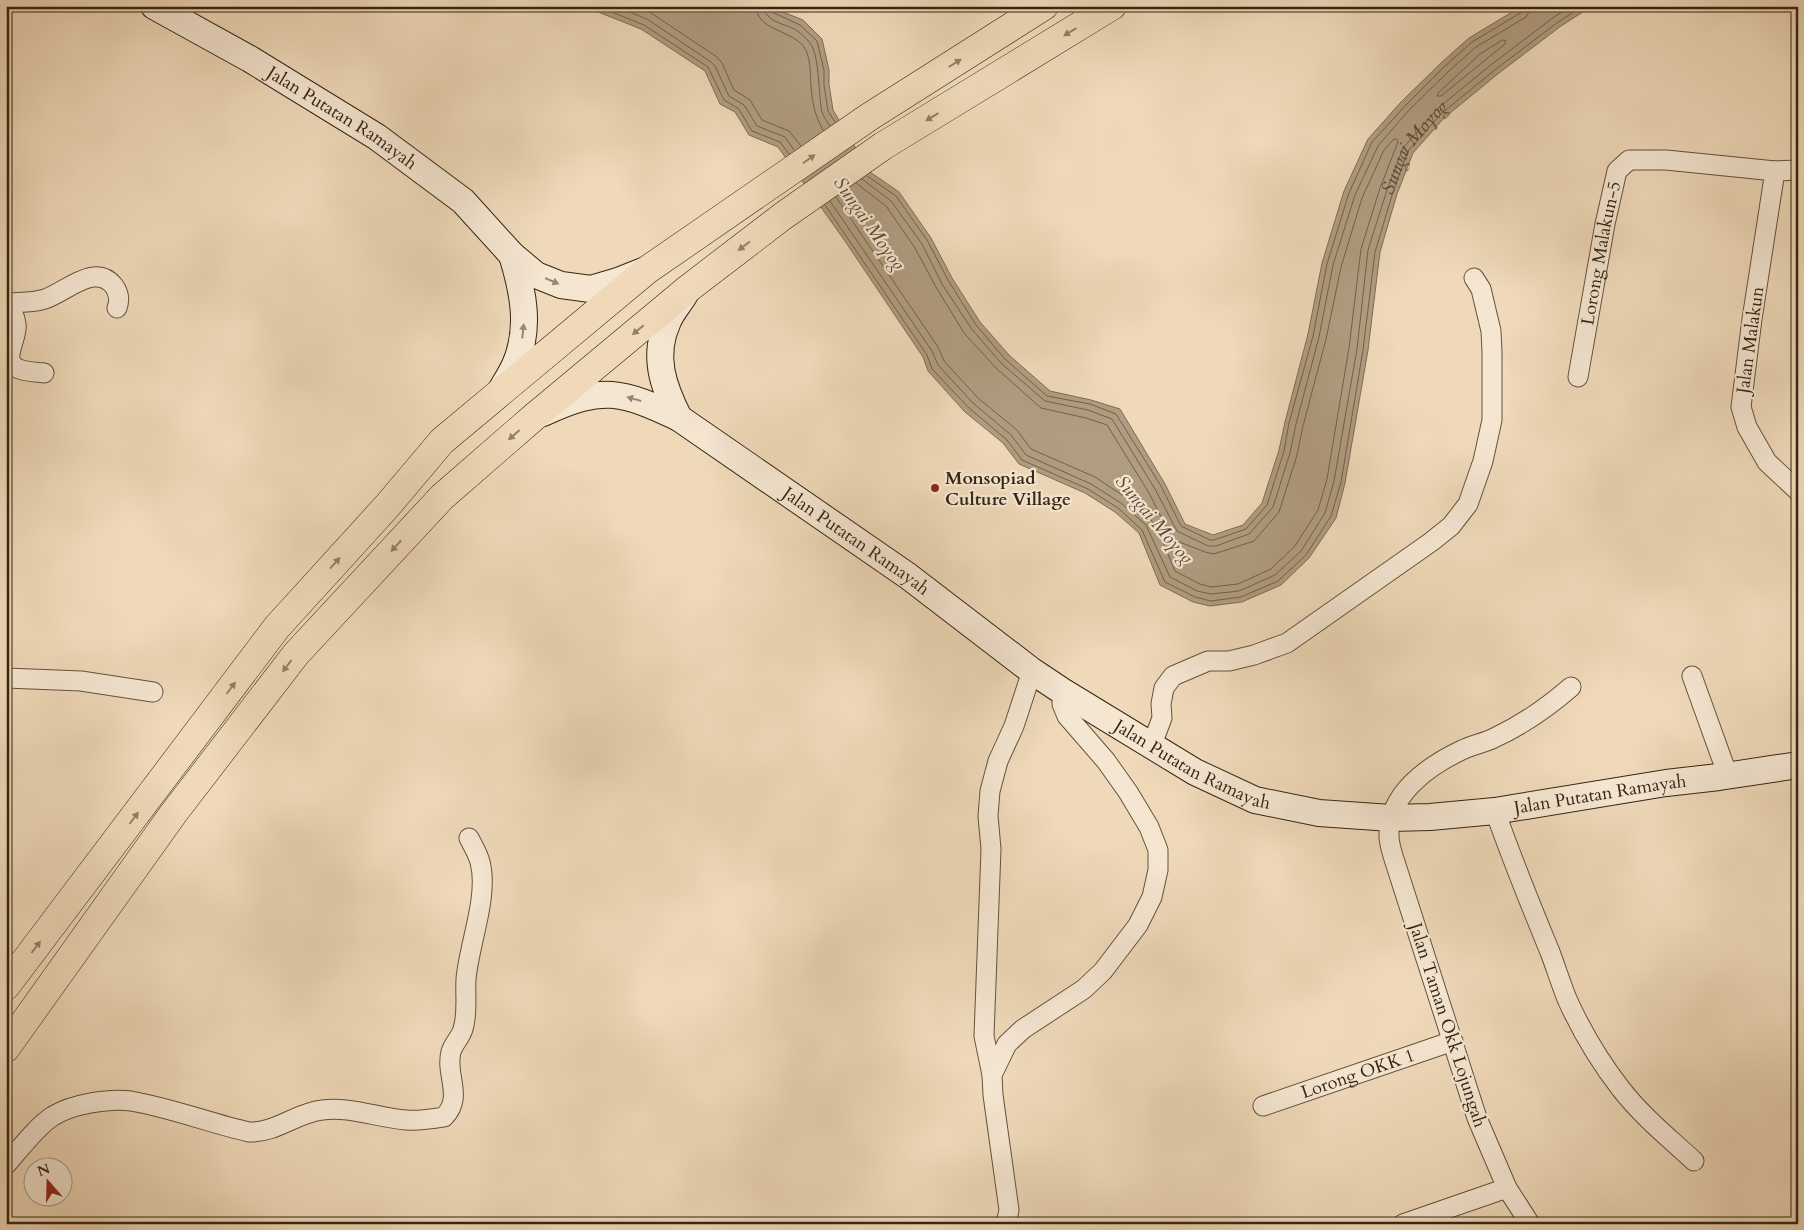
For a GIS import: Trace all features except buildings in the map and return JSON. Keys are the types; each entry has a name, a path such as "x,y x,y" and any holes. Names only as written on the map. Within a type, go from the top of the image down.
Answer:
{"main road":[{"name":"Jalan Putatan Ramayah","path":"154,6 250,58 377,137 463,201 512,254 536,275 561,285 591,289 647,270"},
{"path":"6,986 277,627 388,505 442,441 647,270 869,117 1044,6"},
{"path":"6,1048 173,814 296,654 442,497 534,417 689,288 783,216 883,146 1112,6"},
{"name":"Jalan Putatan Ramayah","path":"500,392 515,366 522,345 525,315 520,282 512,254"},
{"name":"Jalan Putatan Ramayah","path":"679,418 666,392 660,365 661,342 668,320 689,288"},
{"name":"Jalan Putatan Ramayah","path":"534,417 566,402 591,395 617,394 645,402 679,418 908,576 1032,671 1062,691 1151,747 1195,772 1255,800 1319,813 1391,818 1430,817 1495,811 1666,783 1798,765"}],"street":[{"name":"Lorong Malakun-5","path":"1578,377 1605,224 1617,171 1629,160 1666,160 1775,171 1798,170"},
{"name":"Jalan Malakun","path":"1775,171 1741,407 1747,427 1767,462 1798,490"},
{"path":"44,373 15,367 10,362 9,354 17,324 6,302 26,302 46,298 79,282 103,277 115,288 119,295 117,308"},
{"path":"1151,747 1162,718 1164,688 1173,676 1208,661 1229,661 1254,655 1287,643 1452,526 1468,504 1483,461 1492,420 1492,352 1490,332 1481,289 1474,278"},
{"path":"1006,1224 1009,1210 993,1096 992,1075 984,1036 991,849 988,816 990,791 998,760 1014,726 1032,671"},
{"path":"1692,676 1728,776"},
{"path":"6,678 81,681 153,692"},
{"path":"1391,818 1401,796 1422,774 1463,749 1494,739 1551,704 1571,687"},
{"path":"992,1075 1007,1044 1023,1029 1084,989 1103,971 1138,925 1152,896 1158,870 1158,850 1149,827 1128,792 1106,761 1067,716 1062,704 1062,691"},
{"path":"1495,811 1567,998 1592,1046 1621,1089 1635,1105 1694,1161"},
{"name":"Jalan Taman Okk Lojungah","path":"1391,818 1389,837 1394,859 1477,1118 1507,1188 1530,1224"},
{"path":"6,1166 28,1140 53,1116 80,1105 129,1101 249,1132 261,1133 322,1110 358,1111 405,1120 444,1117 450,1111 454,1101 450,1061 451,1051 463,1030 468,966 482,892 480,863 469,838"},
{"name":"Lorong OKK 1","path":"1263,1106 1453,1040"},
{"path":"1403,1224 1507,1188"}],"water":[{"name":"Sungai Moyog","path":"583,6 768,6 803,20 822,39 829,70 833,110 870,172 899,192 931,238 952,278 980,322 1009,355 1050,391 1120,409 1165,484 1185,524 1213,535 1243,525 1262,503 1279,450 1308,334 1322,263 1344,191 1368,139 1401,102 1469,38 1522,6 1592,6 1561,26 1444,118 1413,153 1397,194 1380,252 1368,350 1345,483 1336,518 1309,558 1281,585 1242,602 1210,606 1193,602 1160,585 1139,533 1115,512 1085,493 1019,464 1003,443 965,412 928,371 923,357 845,241 778,147 749,135 735,112 720,104 705,71 641,29"}],"place":[{"name":"Monsopiad Culture Village","path":"935,488"}]}
